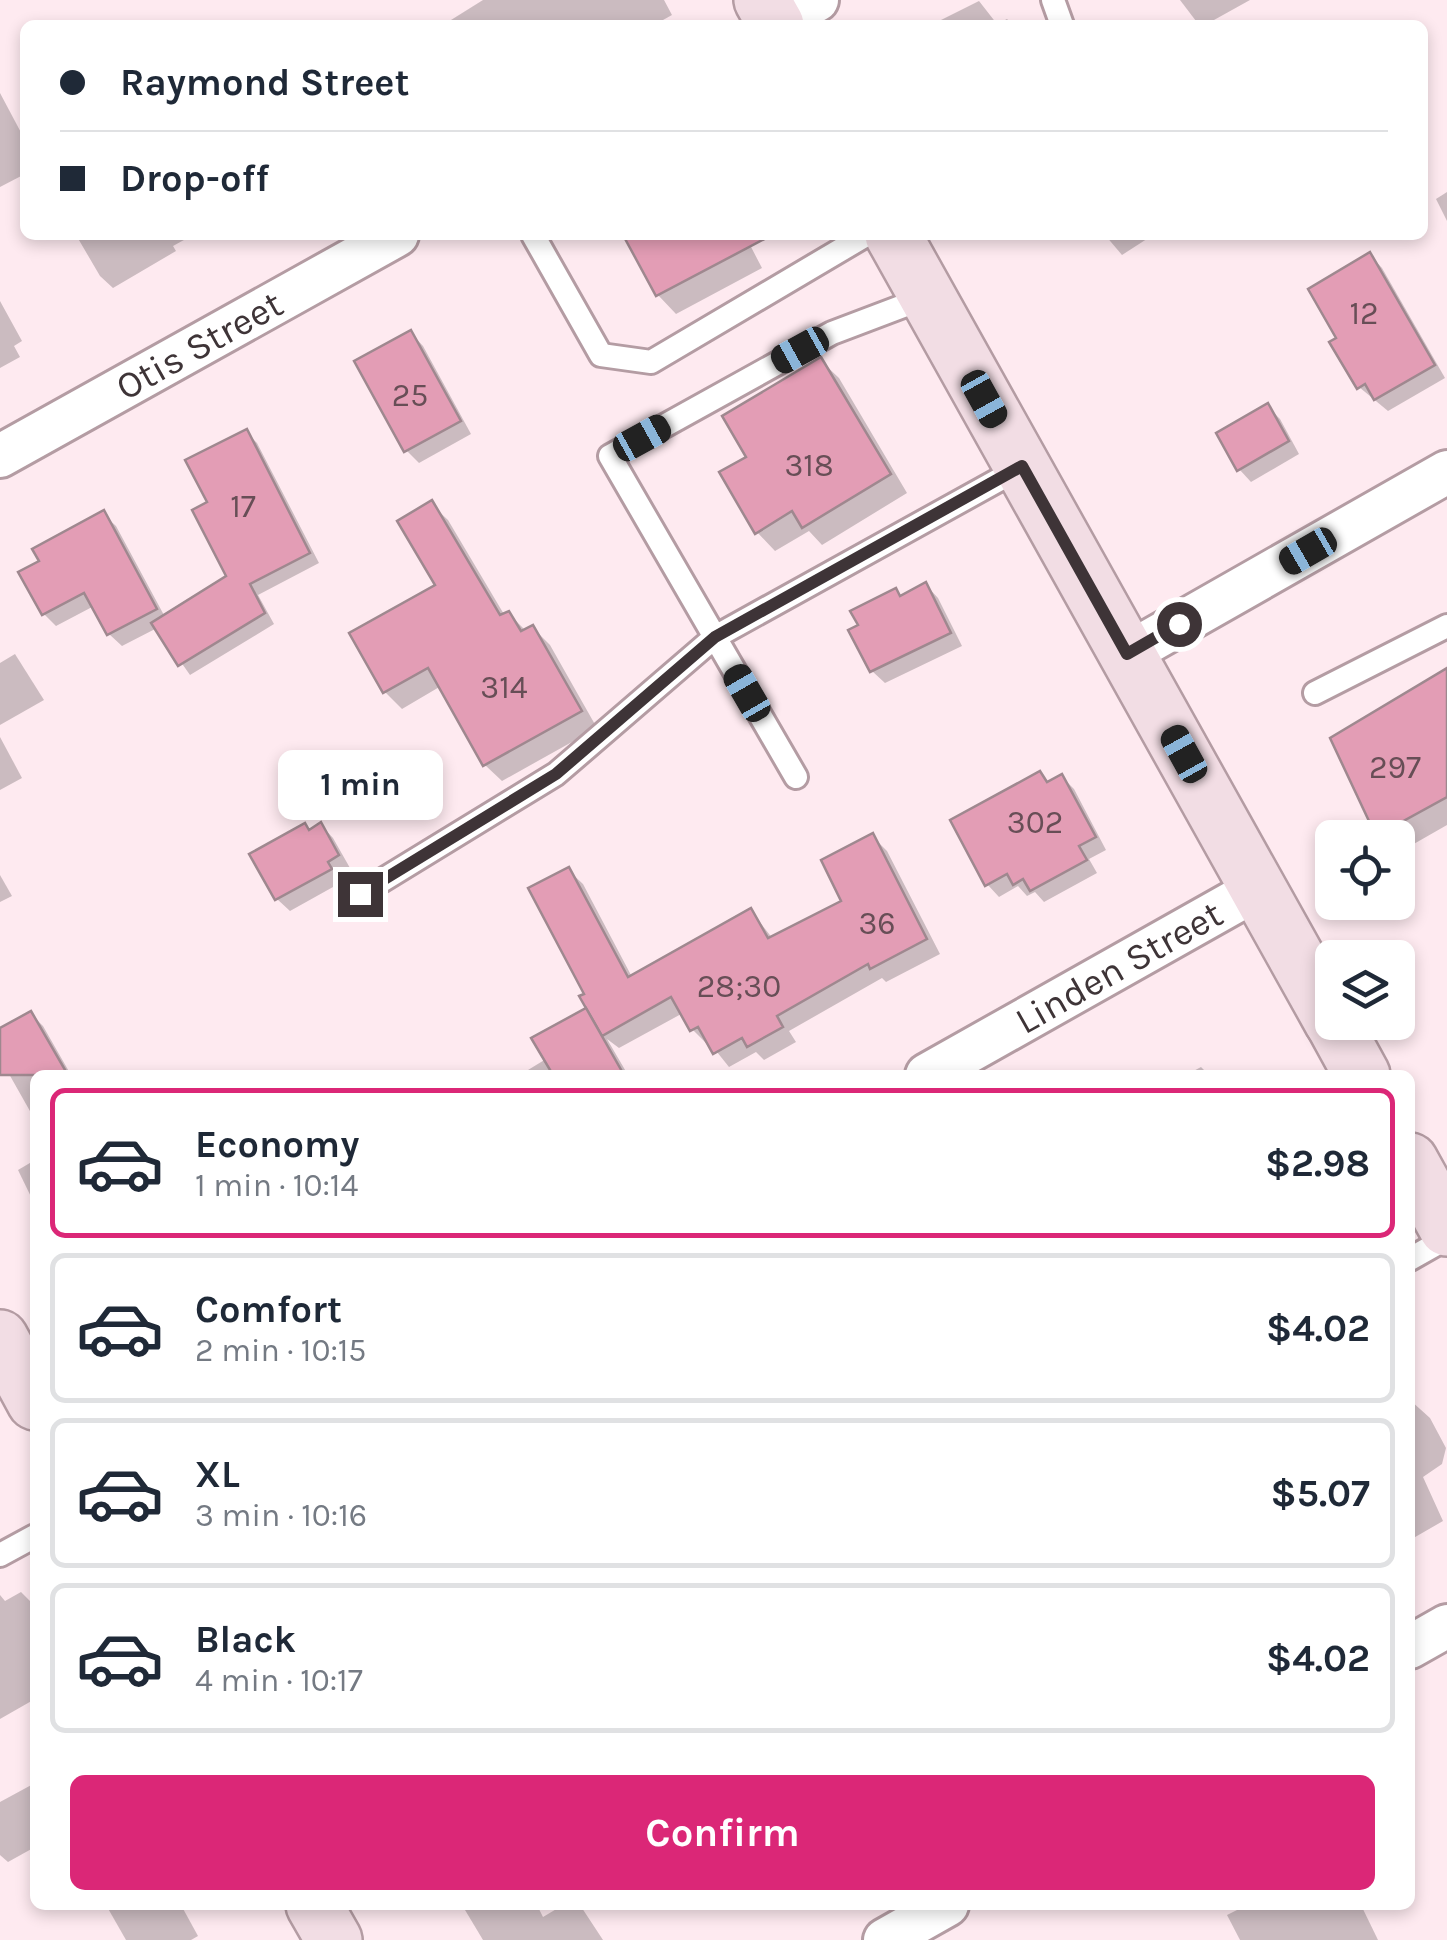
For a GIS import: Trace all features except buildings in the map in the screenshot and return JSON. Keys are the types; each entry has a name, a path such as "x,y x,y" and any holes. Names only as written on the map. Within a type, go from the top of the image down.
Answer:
{"main road":[{"path":"896,240 1315,990"},
{"path":"1343,1040 1359,1070"},
{"path":"1415,1170 1447,1228"},
{"path":"0,1338 30,1393"},
{"path":"317,1910 334,1940"}],"street":[{"path":"783,20 817,0"},
{"name":"Otis Street","path":"0,456 388,240"},
{"path":"1127,654 1444,483"},
{"name":"Linden Street","path":"936,1070 1258,888"},
{"path":"1415,1643 1447,1626"},
{"path":"884,1940 938,1910"}],"lane":[{"path":"536,240 601,355 651,362 858,240"},
{"path":"796,777 610,456 832,332 928,297"},
{"path":"360,894 556,774 715,637 1022,466"},
{"path":"1315,693 1447,626"},
{"path":"1415,1256 1447,1238"},
{"path":"0,1556 30,1539"}],"route":[{"path":"360,894 556,774 715,637 1022,466 1127,654 1179,624"}]}
